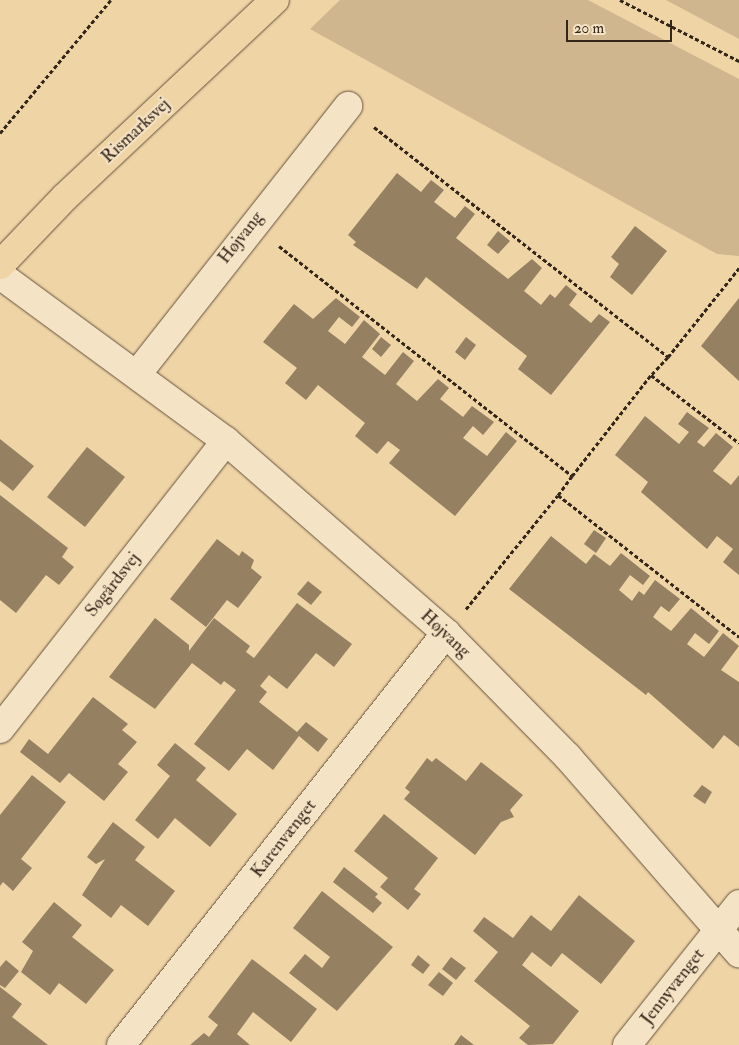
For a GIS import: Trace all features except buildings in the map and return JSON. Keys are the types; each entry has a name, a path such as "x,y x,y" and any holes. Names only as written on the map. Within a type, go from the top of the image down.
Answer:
{"main road":[{"name":"Rismarksvej","path":"0,265 65,196 275,0"}],"street":[{"name":"Højvang","path":"138,373 252,224 348,106"},
{"name":"Højvang","path":"0,275 138,373 226,441 446,634 568,756 739,953"},
{"name":"Søgårdsvej","path":"0,728 226,441"},
{"name":"Karenvænget","path":"121,1045 446,634"},
{"path":"719,928 739,904"},
{"name":"Jennyvænget","path":"626,1045 719,928"}],"path":[{"path":"0,133 111,0"},
{"path":"620,0 739,62"},
{"path":"348,106 668,356"},
{"path":"252,224 572,476"},
{"path":"446,634 558,495 651,374 668,356 739,268"},
{"path":"651,374 739,443"},
{"path":"558,495 739,637"}],"shaded area":[{"path":"340,0 588,0 739,79 739,256 717,254 310,29"},
{"path":"666,0 739,0 739,39"}]}
